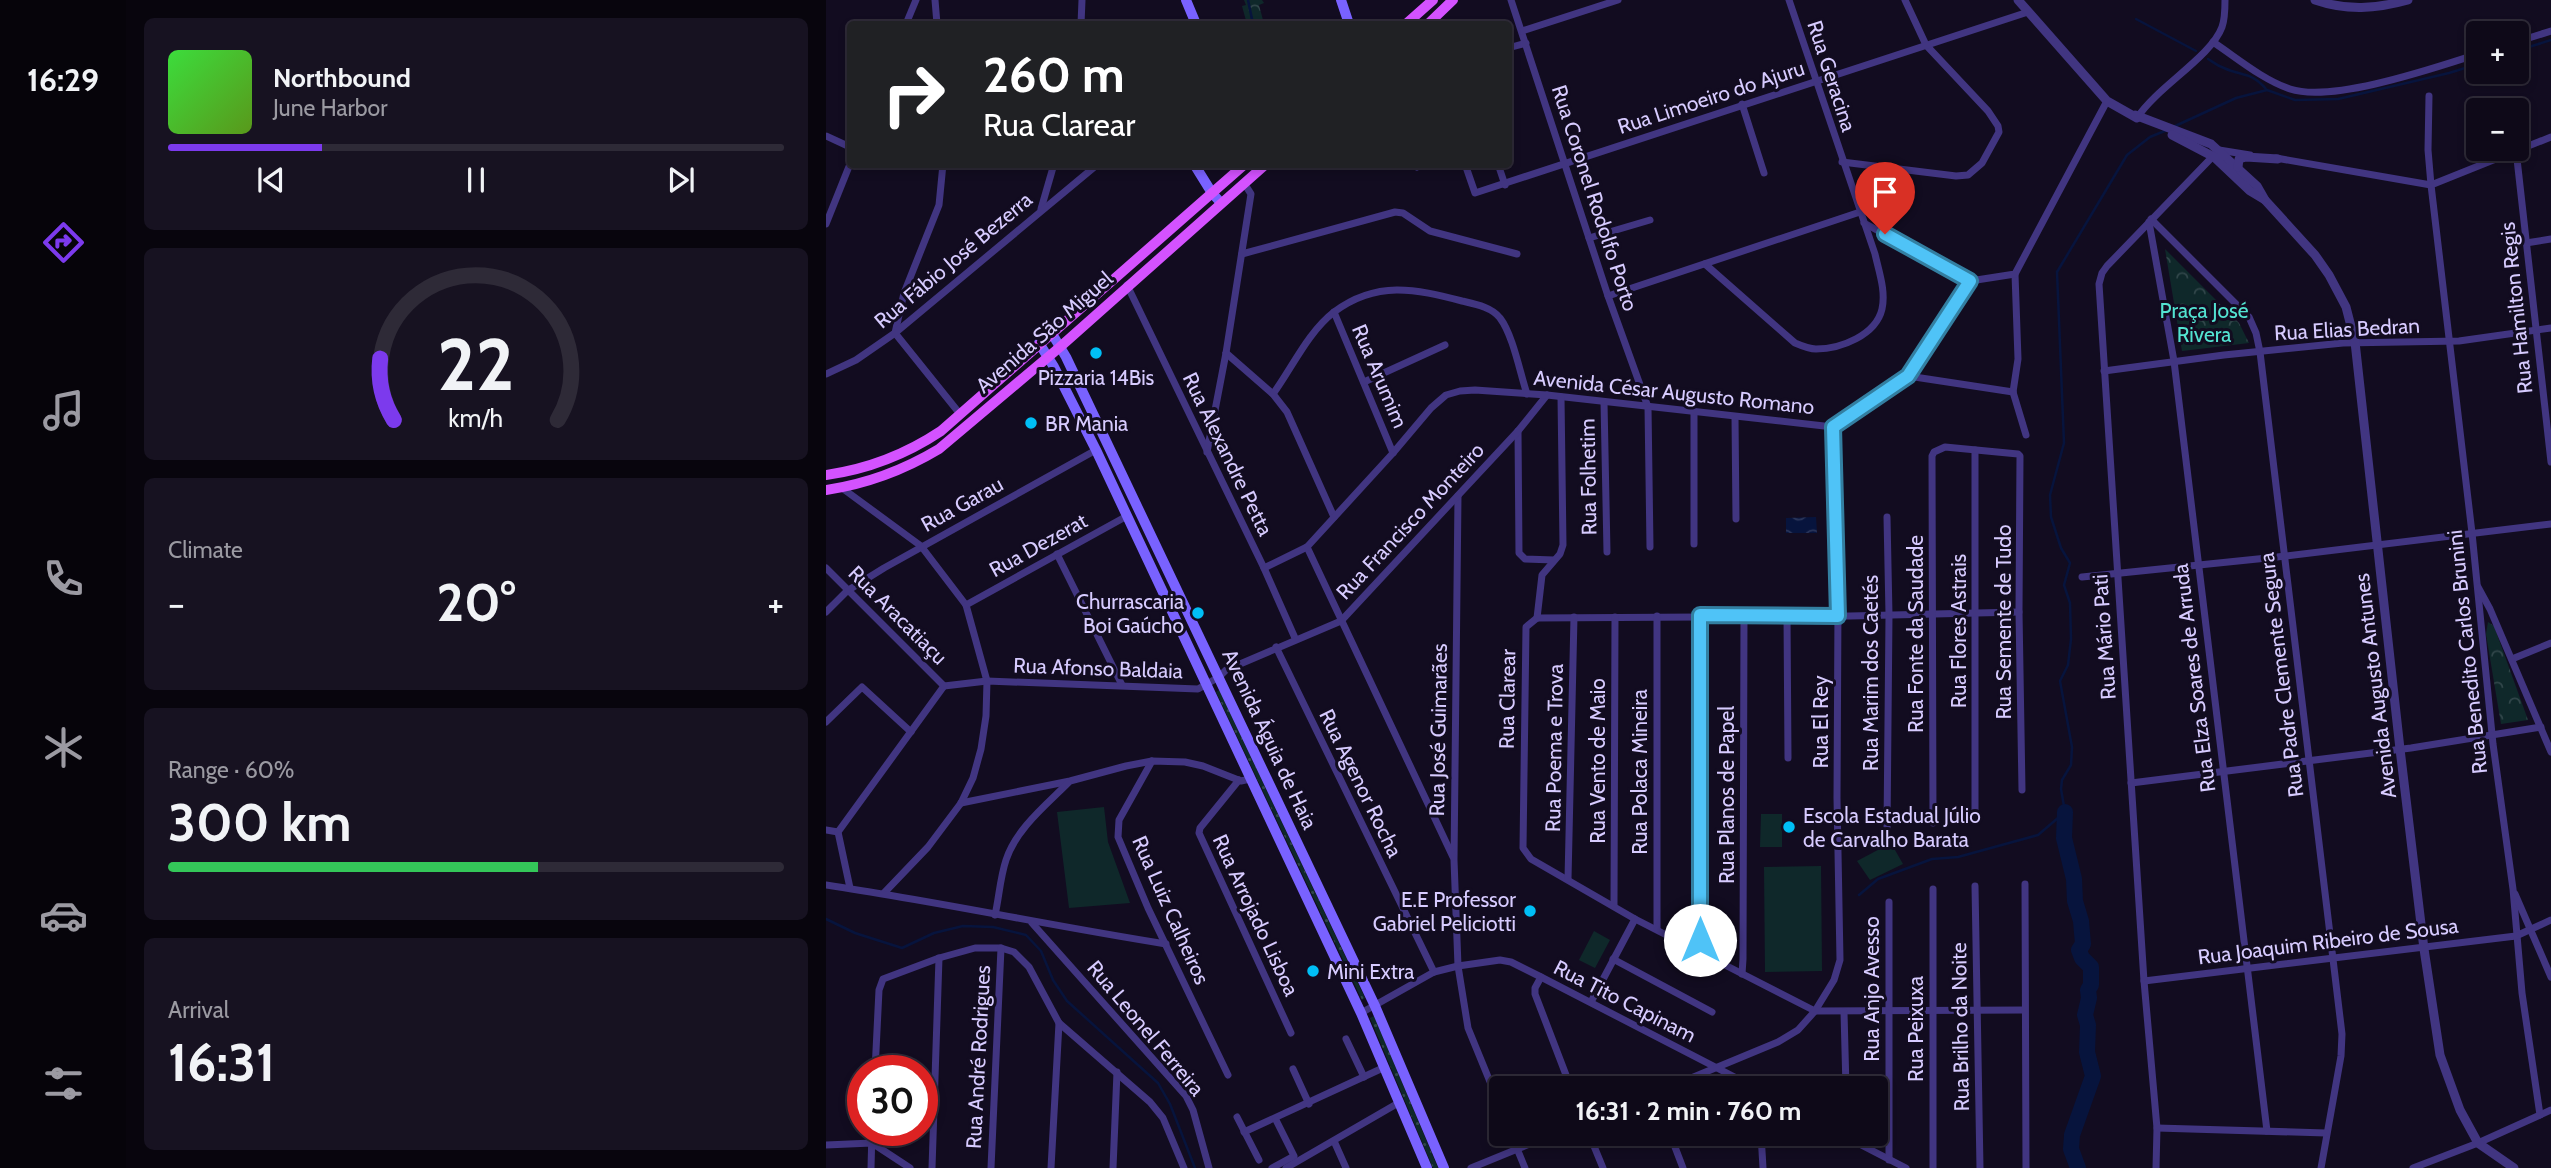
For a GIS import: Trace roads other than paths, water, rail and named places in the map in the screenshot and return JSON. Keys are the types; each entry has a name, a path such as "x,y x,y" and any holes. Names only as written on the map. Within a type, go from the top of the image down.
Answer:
{"main road":[{"path":"1186,0 1195,21"},
{"path":"1341,0 1348,21"},
{"path":"1409,21 1433,0"},
{"path":"1431,21 1453,0"},
{"path":"1196,168 1221,203"},
{"name":"Avenida São Miguel","path":"826,475 860,470 901,455 921,444 960,414 1240,168"},
{"name":"Avenida São Miguel","path":"826,490 883,477 918,462 939,449 1060,347 1261,168"},
{"name":"Avenida Águia de Haia","path":"1051,332 1375,1006 1444,1168"},
{"name":"Avenida Águia de Haia","path":"1039,343 1096,450 1362,1013 1427,1168"}],"street":[{"path":"907,21 916,0"},
{"path":"935,0 937,21"},
{"path":"1081,21 1082,0"},
{"name":"Rua Coronel Rodolfo Porto","path":"1511,0 1608,296 1648,407 1650,547"},
{"path":"1522,32 1618,0"},
{"name":"Rua Geracina","path":"1705,264 1795,343 1816,349 1840,345 1858,338 1872,328 1881,313 1883,304 1880,275 1789,0"},
{"path":"1842,162 1956,176 1968,175 1982,163 1999,132 1998,126 1987,111 1926,45 1905,0"},
{"path":"2018,0 2107,101 2015,274 2018,359 2013,392 2026,435"},
{"path":"2137,116 2153,97 2213,42 2221,28 2225,0"},
{"path":"2315,0 2332,6 2358,8 2387,6 2409,0"},
{"name":"Rua Limoeiro do Ajuru","path":"1466,168 1475,193 2028,12"},
{"path":"2529,38 2551,31"},
{"path":"2213,42 2279,85 2302,92 2320,93 2378,82 2466,58"},
{"path":"1512,47 1525,43"},
{"name":"Rua Benedito Carlos Brunini","path":"2429,96 2428,150 2431,185 2472,533 2492,735 2540,1115"},
{"name":"Avenida Augusto Antunes","path":"2107,101 2180,135 2211,144 2216,154 2250,191 2265,200"},
{"path":"1742,104 1764,173"},
{"path":"826,136 847,146"},
{"path":"2529,145 2551,137"},
{"path":"2216,154 2278,159 2431,185 2489,161"},
{"name":"Avenida Augusto Antunes","path":"2216,154 2238,167 2257,186 2265,200 2315,254 2346,307 2355,342 2400,749 2424,949 2440,1055 2460,1110 2478,1143 2514,1168"},
{"name":"Rua Mário Pati","path":"2156,1168 2157,1128 2144,981 2099,284 2102,273 2216,154"},
{"path":"2238,167 2239,159 2246,157 2278,159"},
{"name":"Rua Hamilton Regis","path":"2517,161 2548,415 2551,462"},
{"path":"826,224 848,168"},
{"path":"943,168 939,205 904,293 895,333 960,414"},
{"path":"1041,210 1053,168"},
{"name":"Rua Fábio José Bezerra","path":"826,374 856,360 895,333 1093,168"},
{"path":"1499,168 1505,184"},
{"path":"1207,452 1251,194 1244,183"},
{"path":"1242,254 1395,212 1403,213 1430,231 1517,254"},
{"path":"1608,296 1860,212"},
{"path":"1589,238 1650,220"},
{"name":"Rua Padre Clemente Segura","path":"2150,220 2249,317 2260,352 2342,1034 2341,1056 2321,1168"},
{"name":"Rua Elza Soares de Arruda","path":"2150,220 2174,361 2267,1130"},
{"path":"1864,222 1970,281 2015,274"},
{"path":"2526,243 2551,239"},
{"name":"Avenida César Augusto Romano","path":"1264,568 1307,547 1431,408 1446,395 1475,390 1527,394 1833,427 1908,376 1970,281"},
{"name":"Rua Alexandre Petta","path":"1127,285 1295,638"},
{"path":"1273,394 1316,332 1334,312 1364,297 1397,288 1436,294 1494,312 1502,320 1527,394"},
{"name":"Rua Arumim","path":"1334,312 1393,453"},
{"name":"Rua Elias Bedran","path":"2104,371 2355,342 2449,341 2551,328"},
{"path":"1363,382 1445,345"},
{"path":"1226,353 1273,394 1287,412 1334,517"},
{"path":"1908,376 2013,392"},
{"name":"Rua Francisco Monteiro","path":"1206,686 1226,670 1295,638 1341,621 1518,431 1547,396"},
{"path":"1561,397 1563,545 1542,575 1537,618 1657,615 1838,616 2019,611"},
{"name":"Rua Folhetim","path":"1604,402 1607,552"},
{"path":"1694,412 1694,544"},
{"path":"1735,416 1736,519"},
{"name":"Rua El Rey","path":"1695,1076 1778,1042 1798,1030 1815,1011 1834,980 1840,960 1838,616 1833,427"},
{"path":"1518,431 1519,553 1525,559 1554,561"},
{"name":"Rua Fonte da Saudade","path":"1933,823 1932,456 1940,448 1975,450"},
{"name":"Rua Garau","path":"826,612 847,591 921,546 1096,450"},
{"name":"Rua Semente de Tudo","path":"1975,450 2020,456 2022,790"},
{"name":"Rua Flores Astrais","path":"1975,450 1975,813"},
{"path":"842,488 921,546 966,605 987,681 981,749 973,778 961,803 928,847 884,893"},
{"name":"Rua José Guimarães","path":"1458,495 1454,860 1458,966 1468,1028 1489,1079"},
{"name":"Rua Dezerat","path":"966,605 1126,516"},
{"name":"Rua Marim dos Caetés","path":"1887,517 1887,830"},
{"path":"2082,577 2551,524"},
{"path":"1307,547 1454,860"},
{"path":"1057,554 1122,685"},
{"name":"Rua Aracatiaçu","path":"826,568 944,686 987,681"},
{"path":"2476,583 2490,609 2551,751"},
{"name":"Rua Polaca Mineira","path":"1657,615 1657,929"},
{"path":"1697,951 1700,940 1700,615"},
{"name":"Rua Planos de Papel","path":"1742,974 1744,616"},
{"path":"1787,616 1788,758"},
{"name":"Rua Poema e Trova","path":"1568,879 1574,617"},
{"name":"Rua Vento de Maio","path":"1614,905 1615,617"},
{"name":"Rua Clarear","path":"1537,618 1526,627 1523,848 1531,859 1635,919 1815,1011"},
{"path":"2512,659 2551,643"},
{"name":"Rua Agenor Rocha","path":"1276,647 1433,972"},
{"name":"Rua Afonso Baldaia","path":"987,681 1198,689 1206,686"},
{"path":"850,888 838,831 944,686"},
{"path":"826,722 862,687 911,732"},
{"path":"2132,783 2400,749 2541,727"},
{"path":"961,803 1152,761 1203,766 1239,780 1251,779"},
{"name":"Rua Luiz Calheiros","path":"1152,761 1117,825 1118,837 1228,1075"},
{"name":"Rua Arrojado Lisboa","path":"1239,780 1200,828 1200,838 1292,1033"},
{"path":"995,915 1005,861 1012,846 1038,813 1070,781"},
{"path":"826,830 838,831"},
{"path":"2025,884 2026,1168"},
{"path":"826,885 1166,944"},
{"name":"Rua Brilho da Noite","path":"1976,886 1980,1168"},
{"name":"Rua Peixuxa","path":"1933,889 1934,1168"},
{"path":"2513,890 2551,977"},
{"name":"Rua Anjo Avesso","path":"1889,902 1889,1160"},
{"path":"1591,1002 1635,919"},
{"name":"Rua Joaquim Ribeiro de Sousa","path":"2144,981 2516,936 2551,920"},
{"name":"Rua Leonel Ferreira","path":"1032,922 1186,1096 1193,1110 1209,1168"},
{"path":"876,1055 879,990 880,984 888,976 975,948 1001,948 1014,952 1029,967 1059,1023 1150,1102 1163,1118 1184,1168"},
{"name":"Rua André Rodrigues","path":"991,1168 1001,948"},
{"path":"932,1168 939,958"},
{"path":"1613,959 1712,1012"},
{"name":"Rua Tito Capinam","path":"1362,1013 1433,972 1500,960 1511,962 1591,1002 1732,1076"},
{"path":"1541,977 1535,994 1566,1076"},
{"path":"1815,1011 2024,1010"},
{"path":"1844,1012 1846,1076"},
{"path":"1051,1168 1059,1023"},
{"path":"1346,1039 1364,1077"},
{"path":"1244,1132 1385,1067"},
{"path":"1293,1069 1309,1104"},
{"path":"1113,1168 1117,1072"},
{"path":"1286,1168 1400,1102"},
{"path":"2413,1168 2551,1111"},
{"path":"1237,1117 1259,1160"},
{"path":"1272,1168 1294,1156 1276,1119"},
{"path":"2157,1128 2326,1133"},
{"path":"1334,1140 1346,1168"},
{"path":"826,1145 847,1144"},
{"path":"871,1168 872,1146"},
{"path":"877,1146 910,1168"},
{"path":"1516,1146 1525,1168"},
{"path":"1471,1168 1526,1146"},
{"path":"1594,1146 1603,1168"},
{"path":"1675,1146 1683,1168"},
{"path":"1762,1146 1763,1168"},
{"path":"1863,1146 1906,1168"}],"water":[{"path":"1816,517 1817,533 1786,533 1786,518"}],"waterway":[{"path":"1248,0 1252,21"},
{"path":"2136,19 2196,51"},
{"path":"2529,47 2551,40"},
{"path":"2208,59 2251,77 2266,89"},
{"path":"2173,127 2236,98 2267,90 2295,100 2338,99 2466,68"},
{"path":"1859,895 1878,879 1932,859 1958,857 2038,835 2065,812 2061,789 2062,780 2071,765 2072,747 2060,681 2068,665 2071,639 2070,603 2064,585 2070,563 2061,548 2051,517 2050,495 2064,443 2057,272 2127,155 2150,137 2167,130"},
{"path":"2065,812 2064,838 2081,921 2083,944 2079,950 2082,958 2091,967 2091,985 2085,1015 2088,1025 2087,1052 2093,1076 2072,1135 2071,1149 2078,1168"},
{"path":"826,919 855,933 902,948 934,933 963,926 993,927 1026,935 1041,951 1053,980 1067,1001 1158,1083 1170,1104 1195,1168"}],"place":[{"name":"Pizzaria 14Bis","path":"1096,353"},
{"name":"BR Mania","path":"1031,423"},
{"name":"Churrascaria Boi Gaúcho","path":"1198,613"},
{"name":"Escola Estadual Júlio de Carvalho Barata","path":"1789,827"},
{"name":"E.E Professor Gabriel Peliciotti","path":"1530,911"},
{"name":"Mini Extra","path":"1313,971"}],"park label":[{"name":"Praça José Rivera","path":"2204,322"}]}
